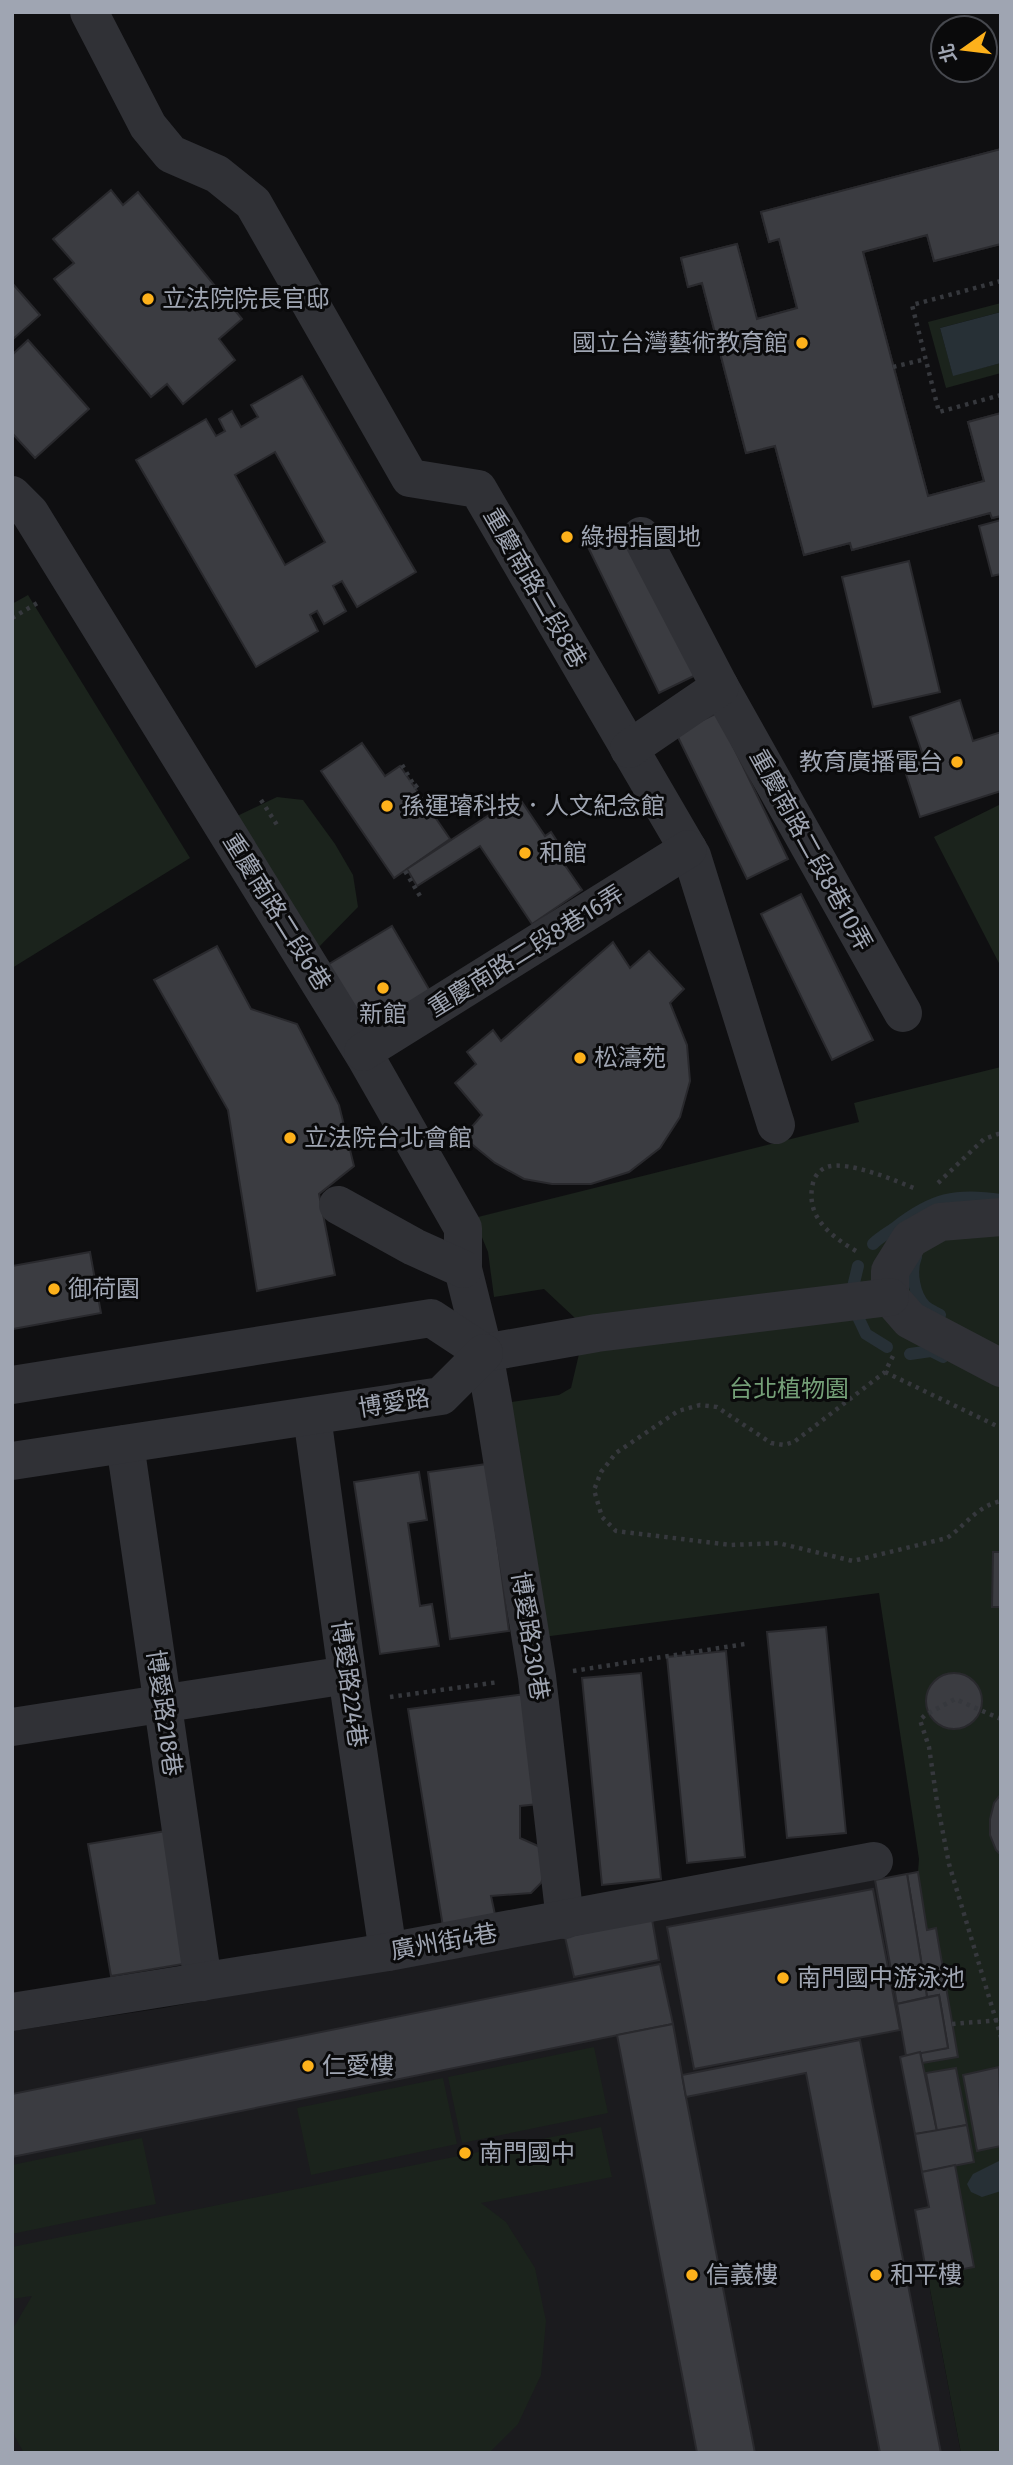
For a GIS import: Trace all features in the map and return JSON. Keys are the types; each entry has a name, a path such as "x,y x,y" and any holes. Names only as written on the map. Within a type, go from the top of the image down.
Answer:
{"street":[{"name":"重慶南路二段8巷","path":"89,12 148,126 171,154 218,174 253,203 410,478 478,489 688,849 776,1125"},
{"name":"重慶南路二段6巷","path":"12,495 37,524 363,1052 457,1214 463,1228 463,1269 484,1353"},
{"name":"重慶南路二段8巷10弄","path":"641,536 720,687 903,1013"},
{"path":"629,749 720,687"},
{"name":"重慶南路二段8巷16弄","path":"363,1052 688,849"},
{"path":"338,1205 414,1247 463,1269"},
{"path":"890,1284 910,1239 940,1222 1001,1217"},
{"path":"12,1385 431,1318 484,1353 890,1284"},
{"path":"890,1284 910,1320 1001,1367"},
{"name":"博愛路","path":"12,1461 441,1396 484,1353"},
{"name":"博愛路230巷","path":"484,1353 537,1677 565,1920"},
{"name":"博愛路224巷","path":"312,1416 388,1952"},
{"name":"博愛路218巷","path":"125,1444 203,1982"},
{"path":"12,1727 163,1704 349,1689"},
{"name":"廣州街4巷","path":"12,2012 388,1952 874,1861"}],"path":[{"path":"1001,281 912,305 939,412 1001,395"},
{"path":"893,367 926,359"},
{"path":"402,765 415,787 420,783"},
{"path":"261,800 279,828"},
{"path":"405,871 419,896"},
{"path":"936,1185 984,1139 1001,1133"},
{"path":"890,1284 815,1218 810,1196 815,1176 825,1167 839,1165 887,1176 916,1189 926,1187"},
{"path":"1001,1428 885,1372 794,1442 784,1445 771,1443 717,1407 701,1405 678,1411 616,1454 601,1472 594,1490 602,1517 616,1531 731,1545 778,1543 853,1560 947,1538 979,1509 1001,1502"},
{"path":"349,1689 537,1677 745,1644"},
{"path":"1001,1719 955,1699 920,1720 929,1747 949,1864 999,2020 1001,2037"},
{"path":"952,2024 999,2020"}],"shaded area":[{"path":"1001,312 1001,363 953,376 940,328"},
{"name":"南門國中","path":"875,1880 906,2056 900,2058 929,2207 915,2210 961,2453 12,2453 12,2031 163,2008 390,1965"},
{"path":"1001,2160 1001,2191 982,2197 971,2192 967,2184 973,2174"}],"green space":[{"path":"1001,303 1001,312 940,328 953,375 1001,363 1001,373 946,388 928,322"},
{"path":"28,595 190,858 12,968 12,604"},
{"path":"277,797 303,800 335,844 353,875 358,907 314,952 235,817"},
{"path":"1001,804 1001,967 934,837"},
{"name":"台北植物園","path":"1001,1067 1001,2453 961,2453 915,2210 929,2206 900,2057 906,2056 875,1880 918,1872 919,1859 879,1593 543,1637 505,1403 559,1395 571,1388 579,1354 575,1318 544,1289 494,1297 488,1252 474,1218 859,1122 854,1103"},
{"path":"594,2047 608,2113 462,2143 448,2077"},
{"path":"443,2078 457,2144 311,2175 297,2108"},
{"path":"601,2127 612,2177 481,2203 506,2222 535,2268 546,2321 541,2375 518,2424 489,2453 24,2453 15,2437 12,2422 12,2330 32,2296 12,2299 12,2247"},
{"path":"142,2138 156,2204 12,2234 12,2165"}],"building":[{"name":"國立台灣藝術教育館","path":"1001,149 1001,244 934,261 927,235 863,252 928,496 984,481 968,422 1001,413 1001,516 992,518 990,513 852,550 850,543 804,555 775,446 746,453 702,283 688,287 681,258 737,244 757,319 797,308 779,239 769,242 761,212"},
{"name":"國立台灣藝術教育館","path":"1001,149 1001,244 934,261 927,235 863,252 928,496 984,481 968,422 1001,413 1001,516 992,518 990,513 852,550 850,543 804,555 775,446 746,453 702,283 688,287 681,258 737,244 757,319 797,308 779,239 769,242 761,212"},
{"name":"立法院院長官邸","path":"111,190 123,205 138,192 242,319 219,339 235,360 183,404 167,384 151,397 54,279 74,263 53,239"},
{"path":"12,283 40,315 12,340"},
{"path":"28,340 89,409 35,458 12,433 12,355"},
{"path":"302,376 416,572 357,607 342,581 333,586 346,611 324,624 317,611 310,615 318,631 256,667 136,460 206,419 216,436 225,431 219,419 232,411 241,427 258,417 251,405","holes":["275,452 325,542 285,565 235,475"]},
{"path":"1001,520 1001,574 992,576 979,526"},
{"path":"629,527 700,673 659,693 588,547"},
{"path":"909,561 940,692 873,707 842,577"},
{"name":"教育廣播電台","path":"960,700 973,741 1001,732 1001,791 920,817 903,765 924,758 910,717"},
{"path":"717,713 788,859 747,879 676,733"},
{"path":"362,743 385,776 400,766 450,839 394,878 321,771"},
{"name":"和館","path":"518,796 545,836 551,832 570,861 564,864 582,890 532,924 480,846 417,886 407,869"},
{"path":"801,894 873,1040 832,1060 761,914"},
{"name":"新館","path":"392,926 434,998 367,1038 324,967"},
{"name":"松濤苑","path":"613,942 630,968 649,951 684,989 670,1003 687,1045 690,1081 680,1117 660,1148 629,1172 591,1184 552,1184 524,1179 495,1163 463,1137 482,1115 455,1083 476,1064 467,1052 493,1030 501,1041"},
{"name":"立法院台北會館","path":"217,946 251,1009 297,1024 339,1105 354,1166 319,1194 335,1275 257,1291 228,1110 154,980"},
{"name":"御荷園","path":"90,1252 101,1313 13,1329 12,1266"},
{"path":"487,1464 509,1631 450,1639 428,1472"},
{"path":"419,1472 427,1520 408,1523 420,1606 432,1604 439,1646 380,1654 354,1482"},
{"path":"993,1552 1001,1552 1001,1607 992,1607"},
{"path":"826,1627 846,1833 787,1838 767,1632"},
{"path":"726,1651 745,1857 687,1863 667,1657"},
{"path":"641,1673 661,1879 602,1885 582,1678"},
{"path":"954,1673 965,1675 974,1681 980,1690 980,1712 974,1721 965,1727 954,1729 943,1727 934,1721 928,1712 926,1701 928,1690 934,1681 943,1675"},
{"path":"534,1693 539,1804 520,1806 520,1838 547,1850 547,1868 541,1883 531,1893 491,1896 497,1924 444,1933 408,1709"},
{"path":"1001,1794 1001,1855 990,1835 990,1819 994,1803"},
{"path":"166,1831 183,1964 111,1976 88,1844"},
{"path":"918,1872 927,1930 936,1928 958,2057 922,2063 920,2052 948,2048 939,1995 927,1997 907,1874"},
{"path":"907,1874 927,1997 897,2004 875,1880"},
{"name":"南門國中游泳池","path":"873,1889 900,2030 694,2069 667,1927"},
{"path":"652,1919 659,1960 574,1977 565,1937"},
{"name":"仁愛樓","path":"660,1964 673,2024 12,2157 12,2094"},
{"path":"939,1995 948,2048 906,2056 897,2004"},
{"name":"信義樓","path":"673,2024 755,2453 697,2453 617,2035"},
{"name":"和平樓","path":"860,2040 941,2453 880,2453 806,2073 686,2097 682,2075"},
{"path":"920,2052 937,2131 915,2134 900,2057"},
{"path":"999,2067 1001,2146 977,2151 963,2075"},
{"path":"956,2068 967,2125 937,2131 926,2073"},
{"path":"967,2125 974,2162 922,2172 915,2134"},
{"path":"955,2165 974,2267 927,2276 915,2210 929,2207 922,2172"}],"waterway":[{"path":"873,1244 933,1204 970,1197 1001,1200"},
{"path":"916,1257 913,1276 918,1296 925,1306 940,1315"},
{"path":"853,1287 858,1266"},
{"path":"857,1315 866,1334 887,1347"},
{"path":"910,1354 931,1351 943,1357"}],"place":[{"name":"立法院院長官邸","path":"148,299"},
{"name":"國立台灣藝術教育館","path":"802,343"},
{"name":"綠拇指園地","path":"567,537"},
{"name":"教育廣播電台","path":"957,762"},
{"name":"孫運璿科技．人文紀念館","path":"387,806"},
{"name":"和館","path":"525,853"},
{"name":"新館","path":"383,988"},
{"name":"松濤苑","path":"580,1058"},
{"name":"立法院台北會館","path":"290,1138"},
{"name":"御荷園","path":"54,1289"},
{"name":"南門國中游泳池","path":"783,1978"},
{"name":"仁愛樓","path":"308,2066"},
{"name":"南門國中","path":"465,2153"},
{"name":"信義樓","path":"692,2275"},
{"name":"和平樓","path":"876,2275"}]}
